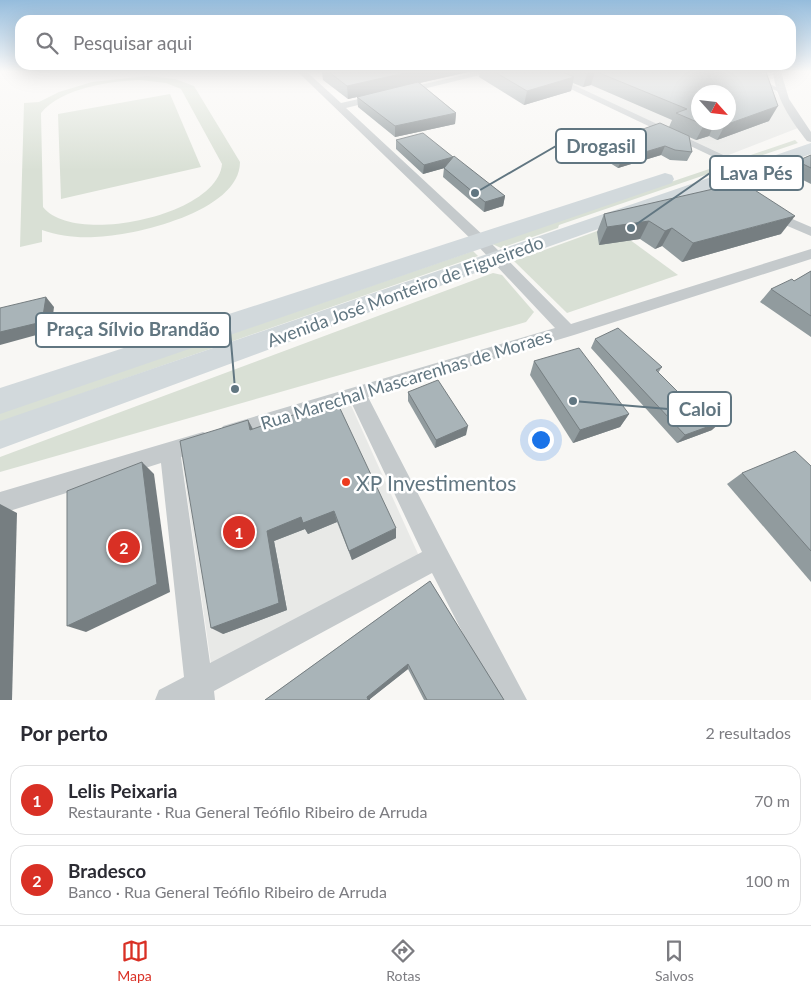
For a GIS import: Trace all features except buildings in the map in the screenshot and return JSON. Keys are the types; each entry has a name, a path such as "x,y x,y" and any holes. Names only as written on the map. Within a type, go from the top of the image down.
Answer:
{"main road":[{"name":"Avenida José Monteiro de Figueiredo","path":"0,402 489,248 710,181 805,137"},
{"path":"710,181 726,159 761,146"},
{"path":"489,248 679,174"},
{"name":"Avenida José Monteiro de Figueiredo","path":"0,435 489,248"}],"street":[{"path":"336,105 489,248 568,331"},
{"path":"338,107 348,105"},
{"path":"609,105 726,159"},
{"path":"787,105 805,137"},
{"path":"759,208 811,232"},
{"name":"Rua Marechal Mascarenhas de Moraes","path":"0,503 356,392 568,331 811,254"},
{"path":"356,392 437,557 513,700"},
{"path":"170,451 199,692"},
{"path":"169,700 199,692 437,557"}],"shaded area":[{"path":"24,105 49,105 41,113 43,207 59,218 83,224 112,224 142,220 172,211 197,198 214,182 222,164 190,105 205,105 240,162 235,180 223,195 182,218 158,226 112,236 68,236 42,230 42,242 20,247"},
{"path":"110,105 175,105 201,167 61,199 58,114"},
{"path":"614,105 691,105 691,130 736,130 736,105 784,105 798,128 726,156"},
{"path":"795,140 798,143 559,225 558,228 501,248 490,243"},
{"path":"611,226 678,275 567,313 514,261"},
{"path":"473,251 478,256 0,422 0,413"},
{"path":"493,273 502,275 534,312 526,322 0,472 0,457"},
{"path":"349,401 419,556 211,664 181,452"}],"place":[{"name":"Drogasil","path":"475,193"},
{"name":"Lava Pés","path":"631,228"},
{"name":"Praça Sílvio Brandão","path":"235,389"},
{"name":"Caloi","path":"573,401"},
{"name":"XP Investimentos","path":"346,482"},
{"name":"Lelis Peixaria","path":"239,532"},
{"name":"Bradesco","path":"124,547"}]}
